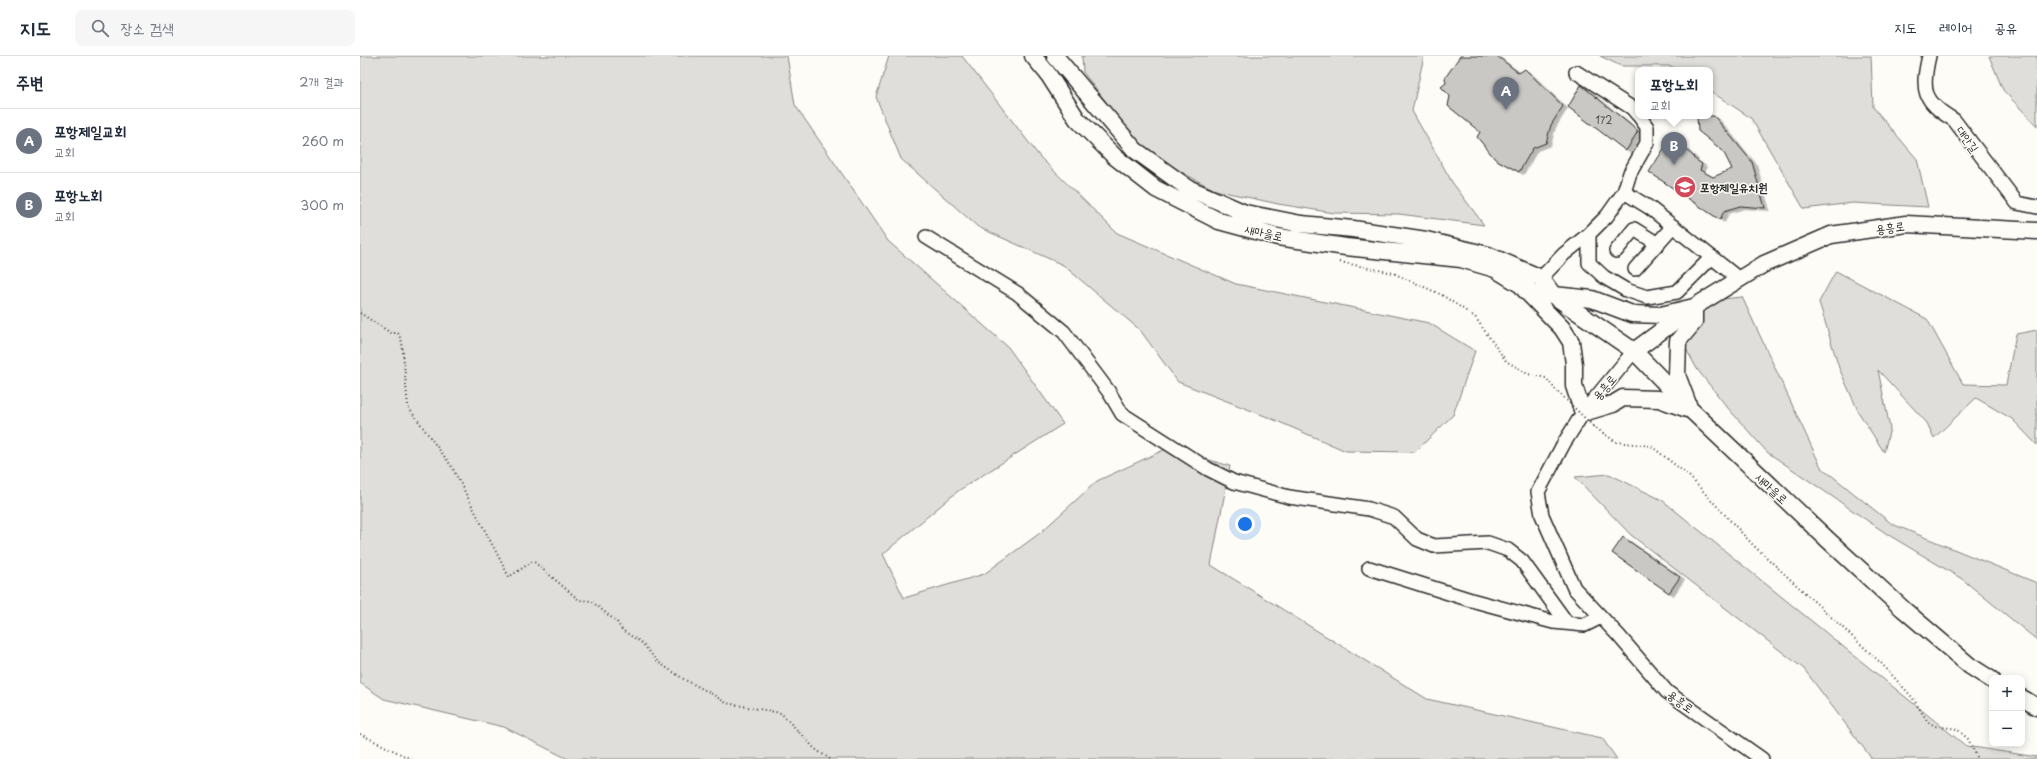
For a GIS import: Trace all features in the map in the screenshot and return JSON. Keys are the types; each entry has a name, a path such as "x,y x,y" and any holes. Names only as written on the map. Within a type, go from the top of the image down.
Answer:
{"main road":[{"name":"새마을로","path":"1033,56 1048,74 1077,119 1115,157 1156,189 1219,221 1278,237 1346,247 1461,260 1494,269 1534,293 1554,296"},
{"name":"새마을로","path":"1055,56 1135,150 1188,188 1245,214 1301,224 1353,229 1426,240 1488,255 1541,278 1554,296 1634,351 1691,410 1903,609 1970,666 1989,678"},
{"name":"용흥로","path":"1634,351 1694,307 1764,264 1831,235 1906,224 2037,232"},
{"path":"1521,285 1562,328 1571,342 1574,364 1574,386 1582,413 1613,404 1623,398 1659,399 1691,410"},
{"path":"1554,296 1592,299 1632,314 1661,315 1694,307 1694,322 1678,341 1677,358 1677,375 1691,410"},
{"path":"2025,700 2037,707"}],"street":[{"name":"대안길","path":"1929,56 1924,78 1928,98 1941,112 1954,120 2017,203 2037,207"},
{"path":"1576,72 1632,108 1635,112"},
{"path":"1541,278 1564,254 1589,234 1607,216 1624,192 1630,173 1647,143 1648,127 1641,119"},
{"path":"1624,192 1650,208 1740,279"},
{"path":"1635,269 1673,226"},
{"path":"1616,251 1634,229 1658,244"},
{"path":"1589,234 1589,263 1604,277 1626,290 1647,297 1677,292 1712,258"},
{"path":"926,237 1017,294 1064,332 1109,392 1122,414 1208,469 1234,482 1290,497 1369,509 1394,517 1417,538 1434,546 1488,543 1508,550 1522,561 1567,623"},
{"name":"용흥로","path":"1634,351 1582,413 1538,492 1542,515 1574,588 1667,692 1762,759"},
{"path":"1369,568 1471,600 1553,622 1585,625 1601,617"}],"path":[{"path":"1333,260 1393,273 1442,295 1475,317 1506,361 1528,374 1546,378 1555,389 1593,426 1616,442 1651,446 1688,475 1753,545 1881,663 1912,697 1928,722 1935,726 1957,729 1968,739 1978,759"},
{"path":"360,313 391,333 398,333 402,342 408,407 452,467 509,577 533,561 579,600 591,601 617,622 622,630 642,643 658,662 685,680 709,692 726,703 781,713 815,749 830,759"},
{"path":"360,734 411,759"}],"shaded area":[{"path":"360,56 787,56 795,105 888,241 1008,347 1063,424 958,491 883,554 904,598 984,574 1040,533 1097,481 1168,448 1230,466 1211,565 1427,699 1602,738 1617,759 568,759 504,727 384,699 360,683"},
{"path":"889,56 962,56 1040,157 1117,233 1236,284 1429,323 1475,351 1453,415 1415,452 1346,451 1270,418 1178,382 1140,330 1063,265 978,227 901,159 876,97"},
{"path":"1082,56 1424,56 1412,111 1452,182 1484,225 1399,214 1334,213 1278,204 1215,190 1153,157 1136,141 1083,72"},
{"path":"1600,56 1871,56 1873,107 1917,159 1928,207 1852,203 1804,209 1751,118 1713,93 1713,67 1621,66"},
{"path":"1989,56 2037,56 2037,126 2003,90"},
{"path":"1836,271 1927,319 1963,384 2006,385 2016,334 2037,330 2037,445 2012,419 1976,398 1934,438 1927,423 1878,370 1890,428 1884,452 1859,413 1839,368 1819,302"},
{"path":"1742,297 1821,467 1892,524 2037,583 2037,640 1962,579 1887,534 1767,452 1727,407 1697,369 1673,325 1702,301"},
{"path":"1609,474 1662,500 1966,746 2037,757 2037,759 1872,759 1804,669 1631,535 1575,477"}],"building":[{"path":"1460,56 1497,56 1519,73 1525,69 1563,106 1551,125 1546,143 1533,148 1519,172 1495,159 1477,137 1480,132 1448,106 1450,96 1441,87 1446,83 1445,78"},
{"path":"1581,85 1638,131 1626,151 1568,107"},
{"path":"1714,116 1752,162 1765,208 1740,206 1724,211 1720,220 1649,172 1665,147 1678,155 1682,146 1694,157 1693,158 1702,164 1700,170 1713,177 1732,169 1723,151 1698,131 1697,119 1713,119"},
{"path":"1623,537 1680,577 1669,593 1612,553"}],"place":[{"name":"포항제일교회","path":"1506,110"},
{"name":"포항노회","path":"1674,165"},
{"name":"포항제일유치원","path":"1685,187"}]}
